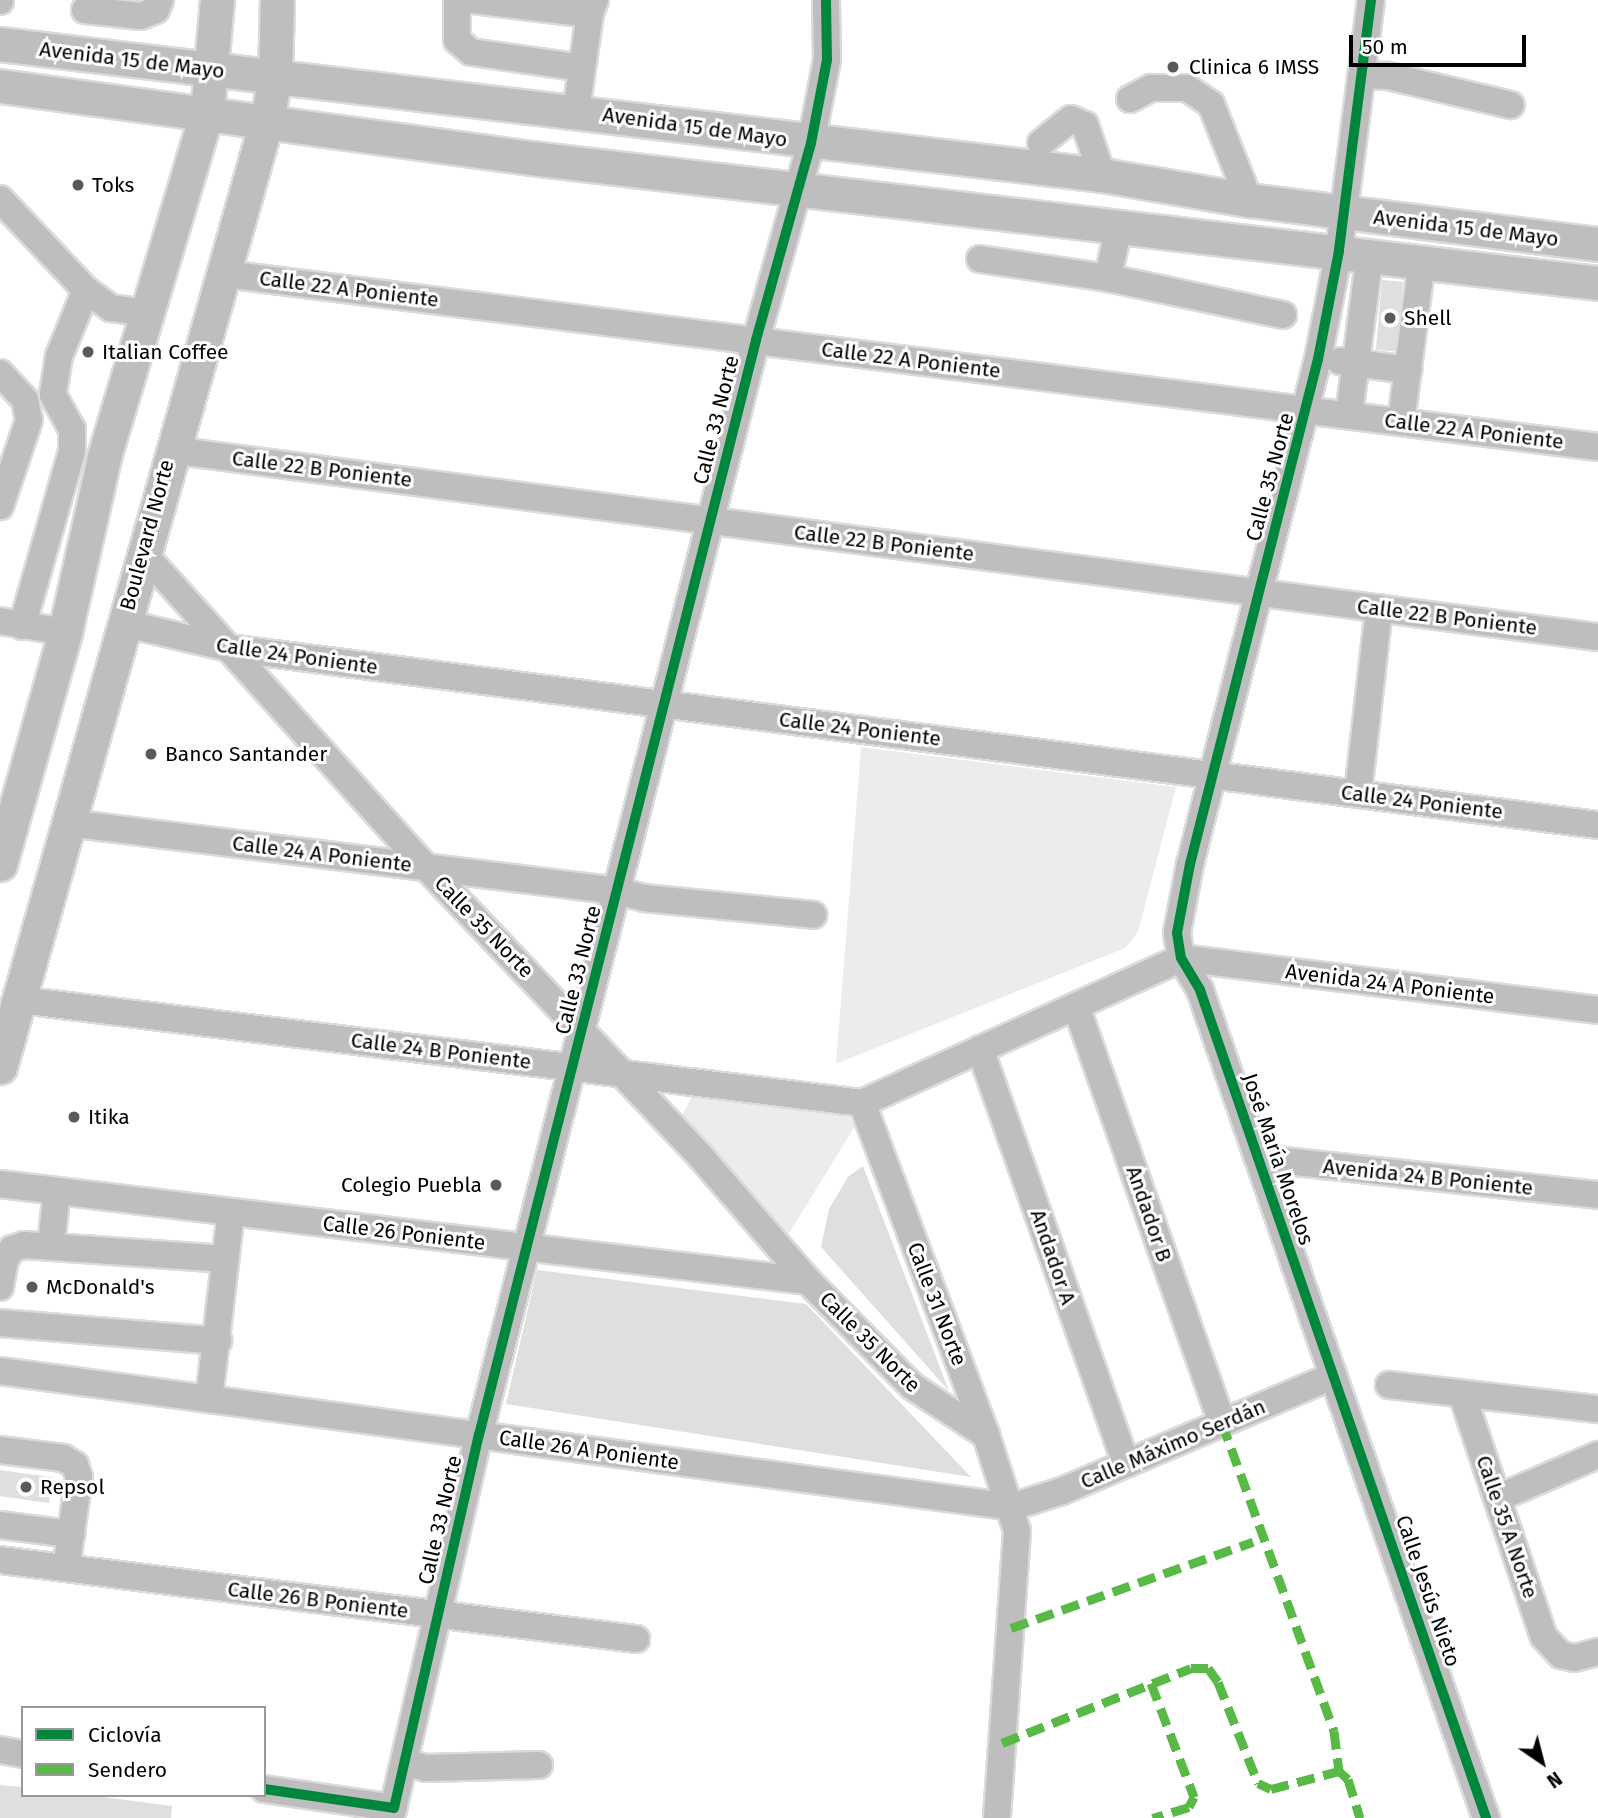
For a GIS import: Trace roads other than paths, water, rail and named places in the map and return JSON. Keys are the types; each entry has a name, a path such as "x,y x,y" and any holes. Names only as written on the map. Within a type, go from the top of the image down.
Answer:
{"main road":[{"path":"0,864 65,632 104,457 207,112 213,69 217,0"},
{"name":"Boulevard Norte","path":"0,1067 142,552 225,274 267,120 275,77 277,0"},
{"name":"Avenida 15 de Mayo","path":"0,44 576,111 811,143 1102,175 1343,214 1598,244"},
{"name":"Avenida 15 de Mayo","path":"0,86 267,120 531,158 1119,225 1353,262 1421,270 1598,283"}],"street":[{"path":"80,54 85,5 141,16 156,9 160,0"},
{"path":"457,0 457,40 471,52 582,68"},
{"path":"473,0 593,7 576,111"},
{"name":"Calle 33 Norte","path":"392,1813 479,1435 756,340 795,189 811,143 827,60 826,0"},
{"name":"Calle 35 Norte","path":"1181,958 1179,917 1212,774 1308,410 1318,359 1353,262 1343,214 1371,0"},
{"path":"1362,75 1388,76 1511,106"},
{"path":"1130,99 1151,89 1187,89 1211,104 1249,200"},
{"path":"1041,143 1071,119 1084,125 1102,175"},
{"path":"0,199 86,290 111,308 148,313"},
{"path":"1108,278 1119,225"},
{"path":"979,258 1108,278 1283,315"},
{"path":"1349,415 1356,363 1353,262"},
{"path":"1401,422 1421,270"},
{"name":"Calle 22 A Poniente","path":"225,274 1598,447"},
{"path":"65,632 11,623 72,451 72,429 52,395 59,356 86,290"},
{"path":"1318,359 1408,370"},
{"path":"0,373 25,400 29,420 0,506"},
{"path":"25,400 52,395"},
{"name":"Calle 22 B Poniente","path":"171,450 1598,637"},
{"name":"Calle 35 Norte","path":"142,552 426,867 702,1158 808,1281 912,1386 986,1435"},
{"path":"1357,793 1379,608"},
{"name":"Calle 24 Poniente","path":"123,622 229,648 1598,825"},
{"name":"Calle 24 A Poniente","path":"68,823 618,891 644,898 813,915"},
{"path":"862,1103 1181,958"},
{"name":"Avenida 24 A Poniente","path":"1181,958 1598,1010"},
{"name":"José María Morelos","path":"1181,958 1200,990 1333,1376"},
{"name":"Calle 24 B Poniente","path":"20,1000 862,1103"},
{"name":"Andador B","path":"1076,1006 1222,1423"},
{"name":"Andador A","path":"980,1049 1126,1464"},
{"name":"Calle 31 Norte","path":"862,1103 1012,1507"},
{"name":"Avenida 24 B Poniente","path":"1258,1158 1598,1195"},
{"name":"Calle 26 Poniente","path":"0,1184 808,1281"},
{"path":"51,1244 57,1191"},
{"path":"209,1399 218,1341 231,1212"},
{"path":"0,1287 12,1249 51,1244 226,1259"},
{"path":"0,1322 218,1341"},
{"name":"Calle 26 A Poniente","path":"0,1371 1012,1507"},
{"name":"Calle Máximo Serdán","path":"1012,1507 1126,1464 1333,1376"},
{"name":"Calle Jesús Nieto","path":"1333,1376 1486,1818"},
{"path":"1389,1385 1598,1409"},
{"name":"Calle 35 A Norte","path":"1462,1394 1544,1637 1561,1655 1575,1658 1598,1652"},
{"path":"0,1450 64,1458 75,1465 79,1477 66,1568"},
{"path":"1498,1498 1598,1455"},
{"path":"997,1818 1017,1559 1012,1507"},
{"path":"0,1525 71,1534"},
{"name":"Calle 26 B Poniente","path":"0,1560 636,1639"},
{"path":"0,1750 21,1754"},
{"path":"404,1762 426,1768 539,1765"},
{"path":"266,1789 392,1813"}],"place":[{"name":"Clinica 6 IMSS","path":"1173,67"},
{"name":"Toks","path":"78,185"},
{"name":"Shell","path":"1390,318"},
{"name":"Italian Coffee","path":"88,352"},
{"name":"Banco Santander","path":"151,754"},
{"name":"Itika","path":"74,1117"},
{"name":"Colegio Puebla","path":"496,1185"},
{"name":"McDonald's","path":"32,1287"},
{"name":"Repsol","path":"26,1487"}]}
